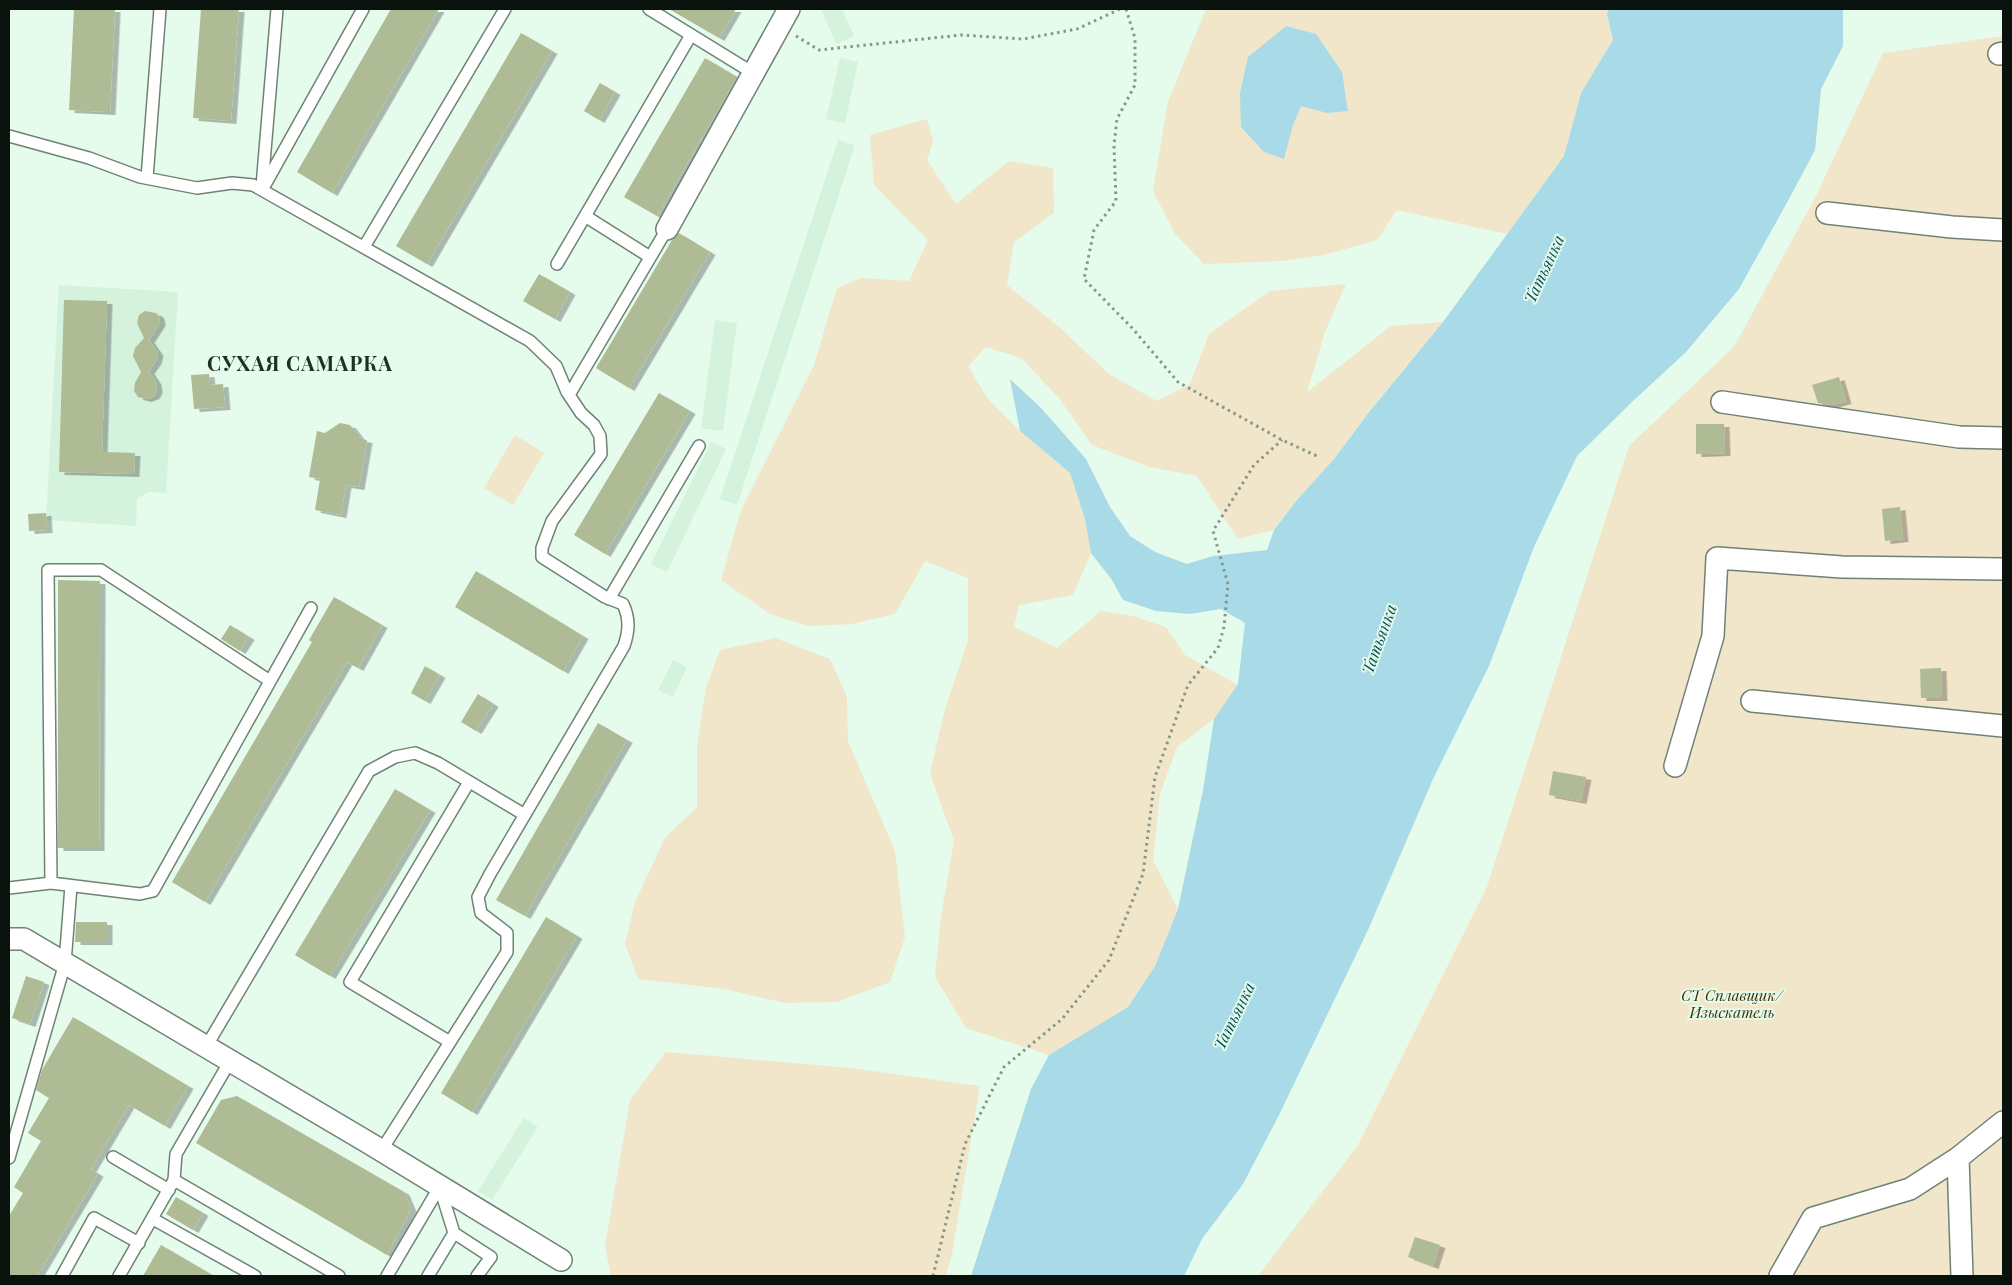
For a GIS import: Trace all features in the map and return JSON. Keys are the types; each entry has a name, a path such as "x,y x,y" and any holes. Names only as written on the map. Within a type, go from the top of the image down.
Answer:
{"street":[{"path":"667,229 784,18"},
{"path":"1827,213 1952,227 2003,230"},
{"path":"1722,402 1959,437 2003,438"},
{"path":"1675,766 1713,636 1718,558 1842,567 2003,569"},
{"path":"1752,701 2003,726"},
{"path":"9,939 24,939 382,1151 561,1260"},
{"path":"1780,1276 1813,1218 1910,1189 1958,1158 2003,1122"},
{"path":"1958,1158 1962,1276"}],"lane":[{"path":"147,178 160,9"},
{"path":"262,190 277,9"},
{"path":"262,190 362,9"},
{"path":"364,248 505,9"},
{"path":"649,9 754,73"},
{"path":"557,264 691,34"},
{"path":"9,136 89,158 147,178 197,188 232,183 253,185 530,341 556,366 569,395 581,413 594,425 600,436 601,454 552,521 542,548 542,557 609,599 623,604 628,616 628,633 624,646 478,897 481,913 507,933 506,952 382,1151"},
{"path":"585,216 650,257"},
{"path":"569,395 667,229"},
{"path":"609,599 699,446"},
{"path":"51,883 48,570 101,570 270,681"},
{"path":"9,888 51,883 140,894 153,891 311,608"},
{"path":"206,1047 370,771 395,757 415,753 438,763 524,815"},
{"path":"450,1042 350,982 470,782"},
{"path":"9,1158 64,963 71,886"},
{"path":"119,1276 172,1185 176,1154 230,1061"},
{"path":"113,1157 172,1185 339,1276"},
{"path":"440,1186 454,1233 491,1256 477,1276"},
{"path":"388,1276 440,1186"},
{"path":"62,1276 94,1218 138,1243"},
{"path":"153,1219 255,1276"},
{"path":"428,1276 454,1233"}],"path":[{"path":"784,18 819,50 961,35 1023,39 1077,29 1120,9"},
{"path":"1126,9 1135,38 1135,85 1117,119 1114,145 1116,201 1094,230 1084,279 1133,329 1178,382 1282,440 1318,456"},
{"path":"933,1276 965,1144 1004,1067 1062,1019 1109,960 1142,874 1154,777 1188,685 1218,648 1224,627 1228,584 1213,531 1254,465 1282,440"}],"shaded area":[{"path":"821,9 842,9 854,36 836,44"},
{"path":"840,58 858,62 845,123 826,119"},
{"path":"838,140 855,145 737,505 720,499"},
{"path":"59,285 178,292 166,493 148,492 137,499 136,526 46,520"},
{"path":"715,320 737,323 723,431 701,428"},
{"path":"711,442 726,449 667,572 651,564"},
{"path":"673,660 687,667 673,697 658,690"},
{"path":"524,1118 538,1127 492,1200 478,1191"}],"green space":[{"path":"1206,9 1609,9 1607,14 1613,40 1581,93 1564,156 1507,234 1397,210 1377,240 1324,255 1282,261 1204,264 1175,234 1153,191 1168,102"},
{"name":"СТ Сплавщик/ Изыскатель","path":"2003,36 2003,1276 1258,1276 1358,1145 1487,887 1629,446 1734,347 1816,196 1883,53"},
{"path":"927,119 933,141 927,160 956,204 1009,161 1053,168 1054,213 1014,242 1007,285 1058,326 1109,374 1157,401 1190,384 1209,334 1270,291 1346,284 1325,332 1307,392 1391,326 1443,322 1369,411 1334,459 1273,530 1238,539 1197,476 1149,467 1092,445 1059,398 1021,358 986,347 968,366 988,399 1020,431 1070,473 1085,519 1091,553 1073,595 1019,605 1014,627 1057,648 1101,611 1133,616 1166,627 1185,655 1238,685 1214,719 1177,747 1160,794 1153,860 1178,909 1155,966 1128,1007 1049,1055 966,1028 935,977 941,916 954,841 930,773 945,709 968,641 968,578 925,561 895,614 852,624 809,626 770,614 721,580 741,510 814,365 837,288 861,278 909,281 928,240 874,185 870,135"},
{"path":"515,435 544,453 513,505 484,488"},
{"path":"775,638 830,659 847,697 848,741 895,851 905,937 890,982 837,1002 785,1003 724,989 638,979 625,944 635,902 665,838 697,807 697,746 706,688 720,650"},
{"path":"666,1052 851,1068 980,1086 952,1254 946,1276 611,1276 605,1246 630,1100"}],"water":[{"name":"Татьянка","path":"1609,9 1843,9 1843,46 1821,89 1815,150 1739,289 1686,352 1577,456 1534,547 1489,666 1433,779 1368,930 1279,1115 1243,1184 1202,1239 1184,1276 971,1276 1031,1089 1049,1055 1128,1007 1155,966 1178,909 1203,790 1214,719 1238,684 1245,623 1221,609 1190,614 1156,611 1123,600 1112,580 1091,553 1085,519 1070,473 1020,431 1010,379 1041,408 1086,459 1110,507 1130,536 1155,552 1187,564 1213,556 1267,550 1274,530 1296,501 1334,459 1369,412 1443,322 1564,156 1581,93 1613,40 1607,14"},
{"path":"1286,26 1316,34 1342,72 1348,111 1327,113 1301,106 1293,125 1284,159 1264,152 1241,127 1240,93 1248,57"}],"building":[{"path":"74,9 115,9 110,112 69,110"},
{"path":"201,9 239,9 231,121 193,118"},
{"path":"391,9 439,9 332,193 297,172"},
{"path":"669,9 736,9 719,38"},
{"path":"521,33 552,51 427,264 396,246"},
{"path":"705,58 737,77 657,216 624,197"},
{"path":"600,83 615,92 599,120 584,111"},
{"path":"679,233 710,252 629,388 596,368 672,240"},
{"path":"539,274 570,292 555,319 523,301"},
{"path":"64,300 107,301 102,452 135,453 134,474 59,472"},
{"path":"145,311 156,313 159,316 160,323 149,340 158,353 156,361 149,371 156,382 157,390 154,396 146,399 138,397 134,391 135,383 141,372 133,356 135,348 144,338 137,323 139,315"},
{"path":"209,374 210,385 223,384 225,407 194,409 191,375"},
{"path":"1839,377 1846,401 1831,405 1818,403 1812,385"},
{"path":"659,393 690,411 605,554 574,535"},
{"path":"340,423 350,425 361,439 367,440 359,487 346,485 341,515 315,510 320,479 309,477 317,431 325,433"},
{"path":"1696,424 1724,424 1725,453 1696,454"},
{"path":"1900,507 1903,539 1885,541 1882,509"},
{"path":"46,513 47,530 29,531 28,514"},
{"path":"476,571 583,636 563,671 455,607"},
{"path":"58,580 100,581 99,848 58,848"},
{"path":"334,597 382,625 358,668 347,662 205,902 172,882 312,642 309,640"},
{"path":"230,625 249,637 240,651 221,639"},
{"path":"425,666 440,675 425,701 411,693"},
{"path":"1941,668 1942,698 1921,698 1920,669"},
{"path":"478,694 493,704 476,731 461,722"},
{"path":"598,723 627,740 525,916 496,900"},
{"path":"1553,771 1586,777 1581,801 1549,795"},
{"path":"395,789 430,810 330,976 295,955"},
{"path":"546,917 577,936 472,1112 441,1093"},
{"path":"76,922 107,922 107,942 75,942"},
{"path":"26,976 44,982 30,1024 12,1018"},
{"path":"73,1017 188,1086 165,1126 129,1105 91,1169 98,1174 37,1276 9,1276 9,1216 23,1193 14,1187 41,1141 28,1133 49,1098 36,1090 42,1070"},
{"path":"237,1096 404,1192 411,1209 387,1255 196,1143 221,1100"},
{"path":"176,1197 203,1213 193,1230 166,1214"},
{"path":"1415,1237 1440,1245 1433,1266 1408,1257"},
{"path":"161,1245 214,1276 143,1276"}],"district":[{"name":"СУХАЯ САМАРКА","path":"300,364"}]}
